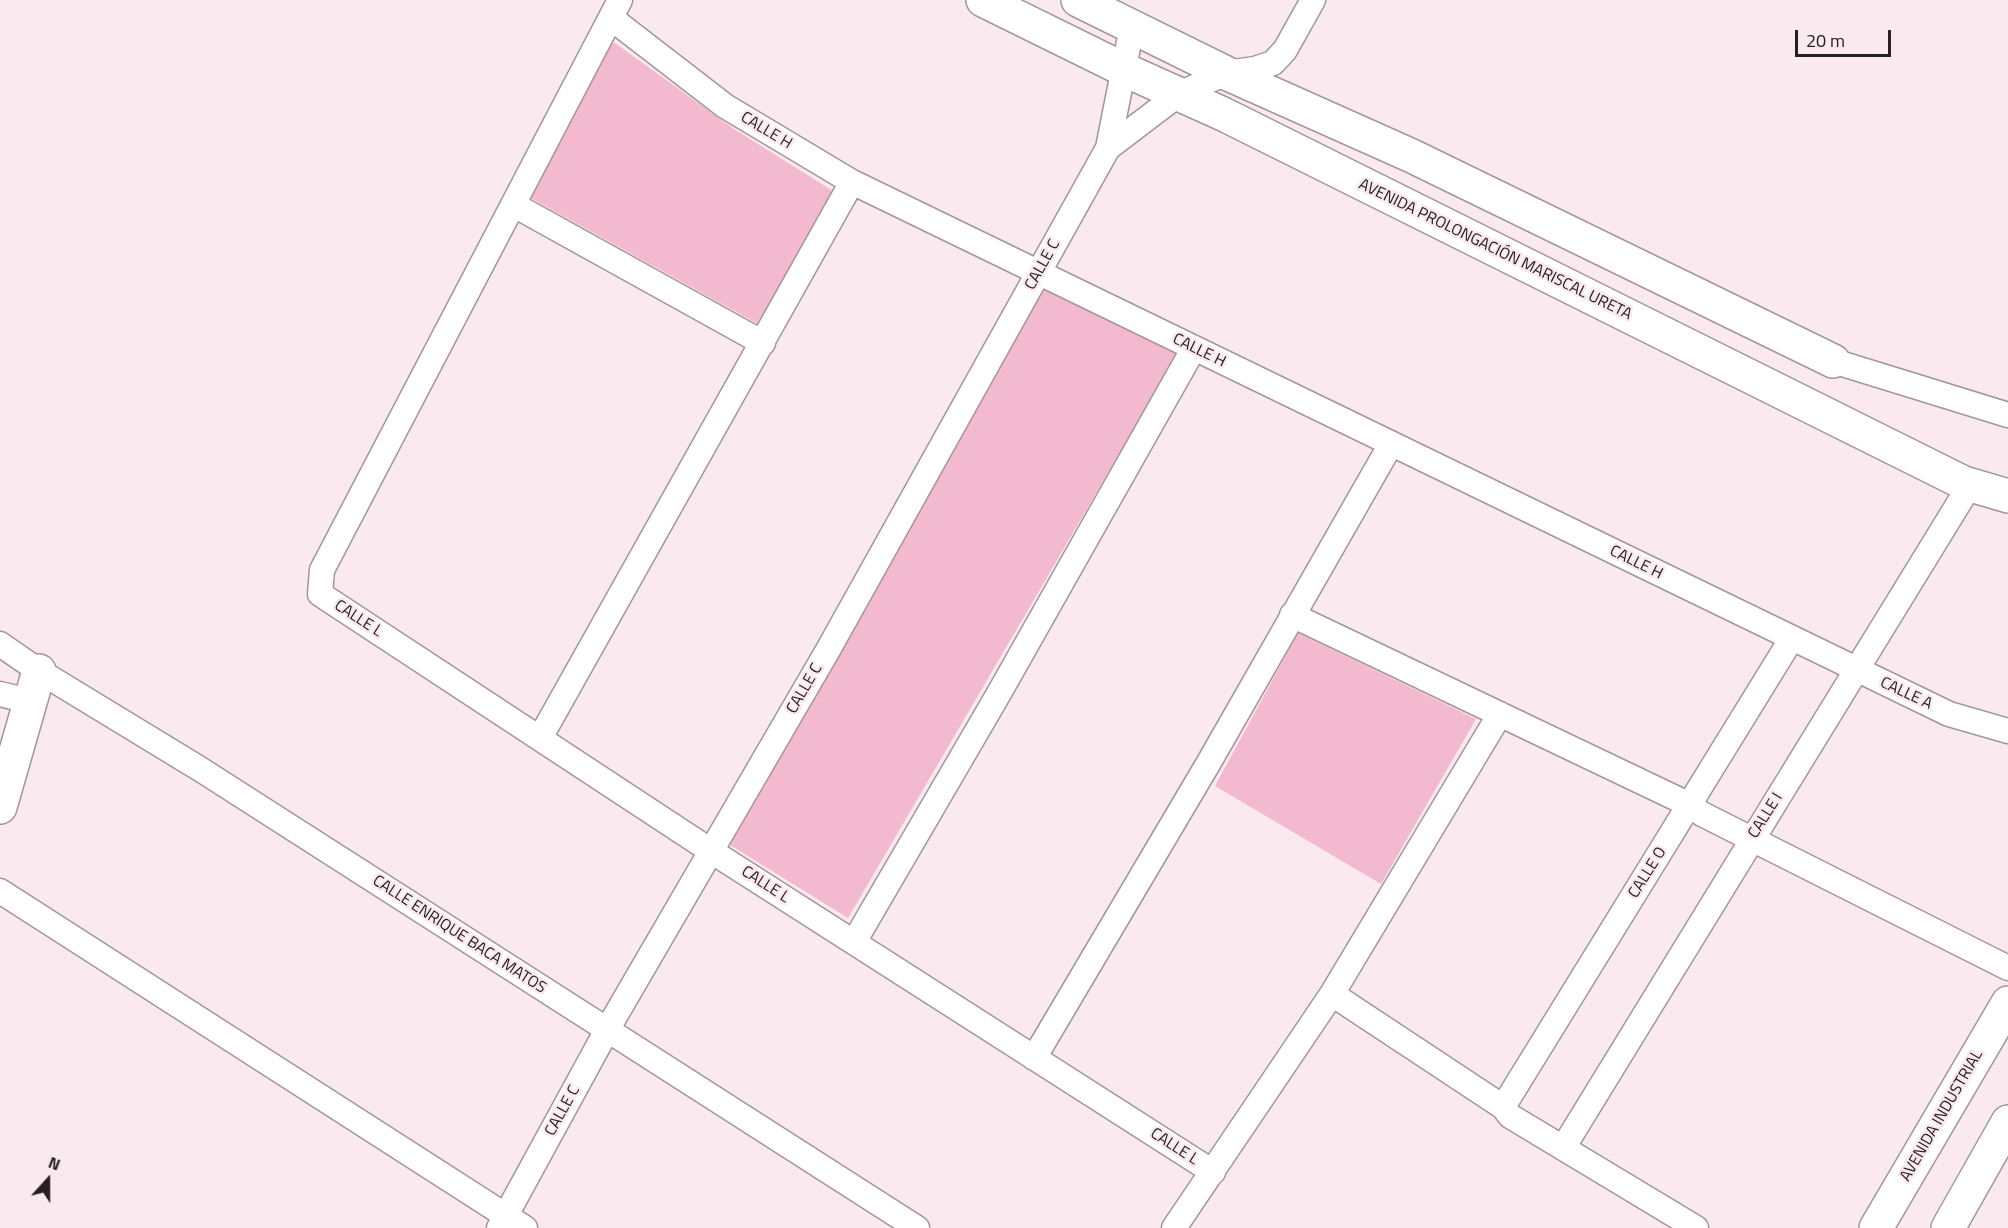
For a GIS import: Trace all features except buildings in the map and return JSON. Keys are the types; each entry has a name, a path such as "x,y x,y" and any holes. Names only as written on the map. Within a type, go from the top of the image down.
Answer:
{"street":[{"name":"AVENIDA PROLONGACIÓN MARISCAL URETA","path":"983,0 1125,70 1223,114 1970,485 2008,496"},
{"path":"1078,0 1226,72 1412,156 1833,361 2008,416"},
{"name":"CALLE C","path":"1108,148 1179,94 1226,72 1255,69 1273,63 1286,50 1313,0"},
{"path":"616,9 514,205 763,343"},
{"name":"CALLE H","path":"616,9 725,106 852,182 1800,643"},
{"name":"CALLE C","path":"510,1224 607,1030 834,640 1108,148 1132,27"},
{"path":"540,738 852,182"},
{"name":"CALLE L","path":"514,205 322,570 320,594 711,851 1213,1172"},
{"path":"854,942 998,695 1194,348"},
{"path":"1034,1058 1208,764 1391,444"},
{"name":"CALLE I","path":"1563,1148 1970,485"},
{"path":"1292,615 1690,805 1702,814 2008,968"},
{"name":"CALLE A","path":"1800,643 1949,714 2008,731"},
{"name":"CALLE O","path":"1503,1107 1690,805 1800,643"},
{"name":"CALLE ENRIQUE BACA MATOS","path":"0,644 22,689 200,769 917,1228"},
{"path":"0,807 22,689"},
{"path":"1174,1228 1332,994 1500,714"},
{"path":"0,891 510,1224"},
{"path":"1332,994 1503,1107 1510,1116 1696,1228"},
{"name":"AVENIDA INDUSTRIAL","path":"1876,1228 2008,1003"},
{"path":"1948,1228 2008,1122"}],"shaded area":[{"path":"615,43 734,129 833,191 758,324 527,196 606,44"},
{"path":"1045,287 1178,353 848,918 730,845"},
{"path":"1298,633 1476,719 1381,884 1215,786"}]}
